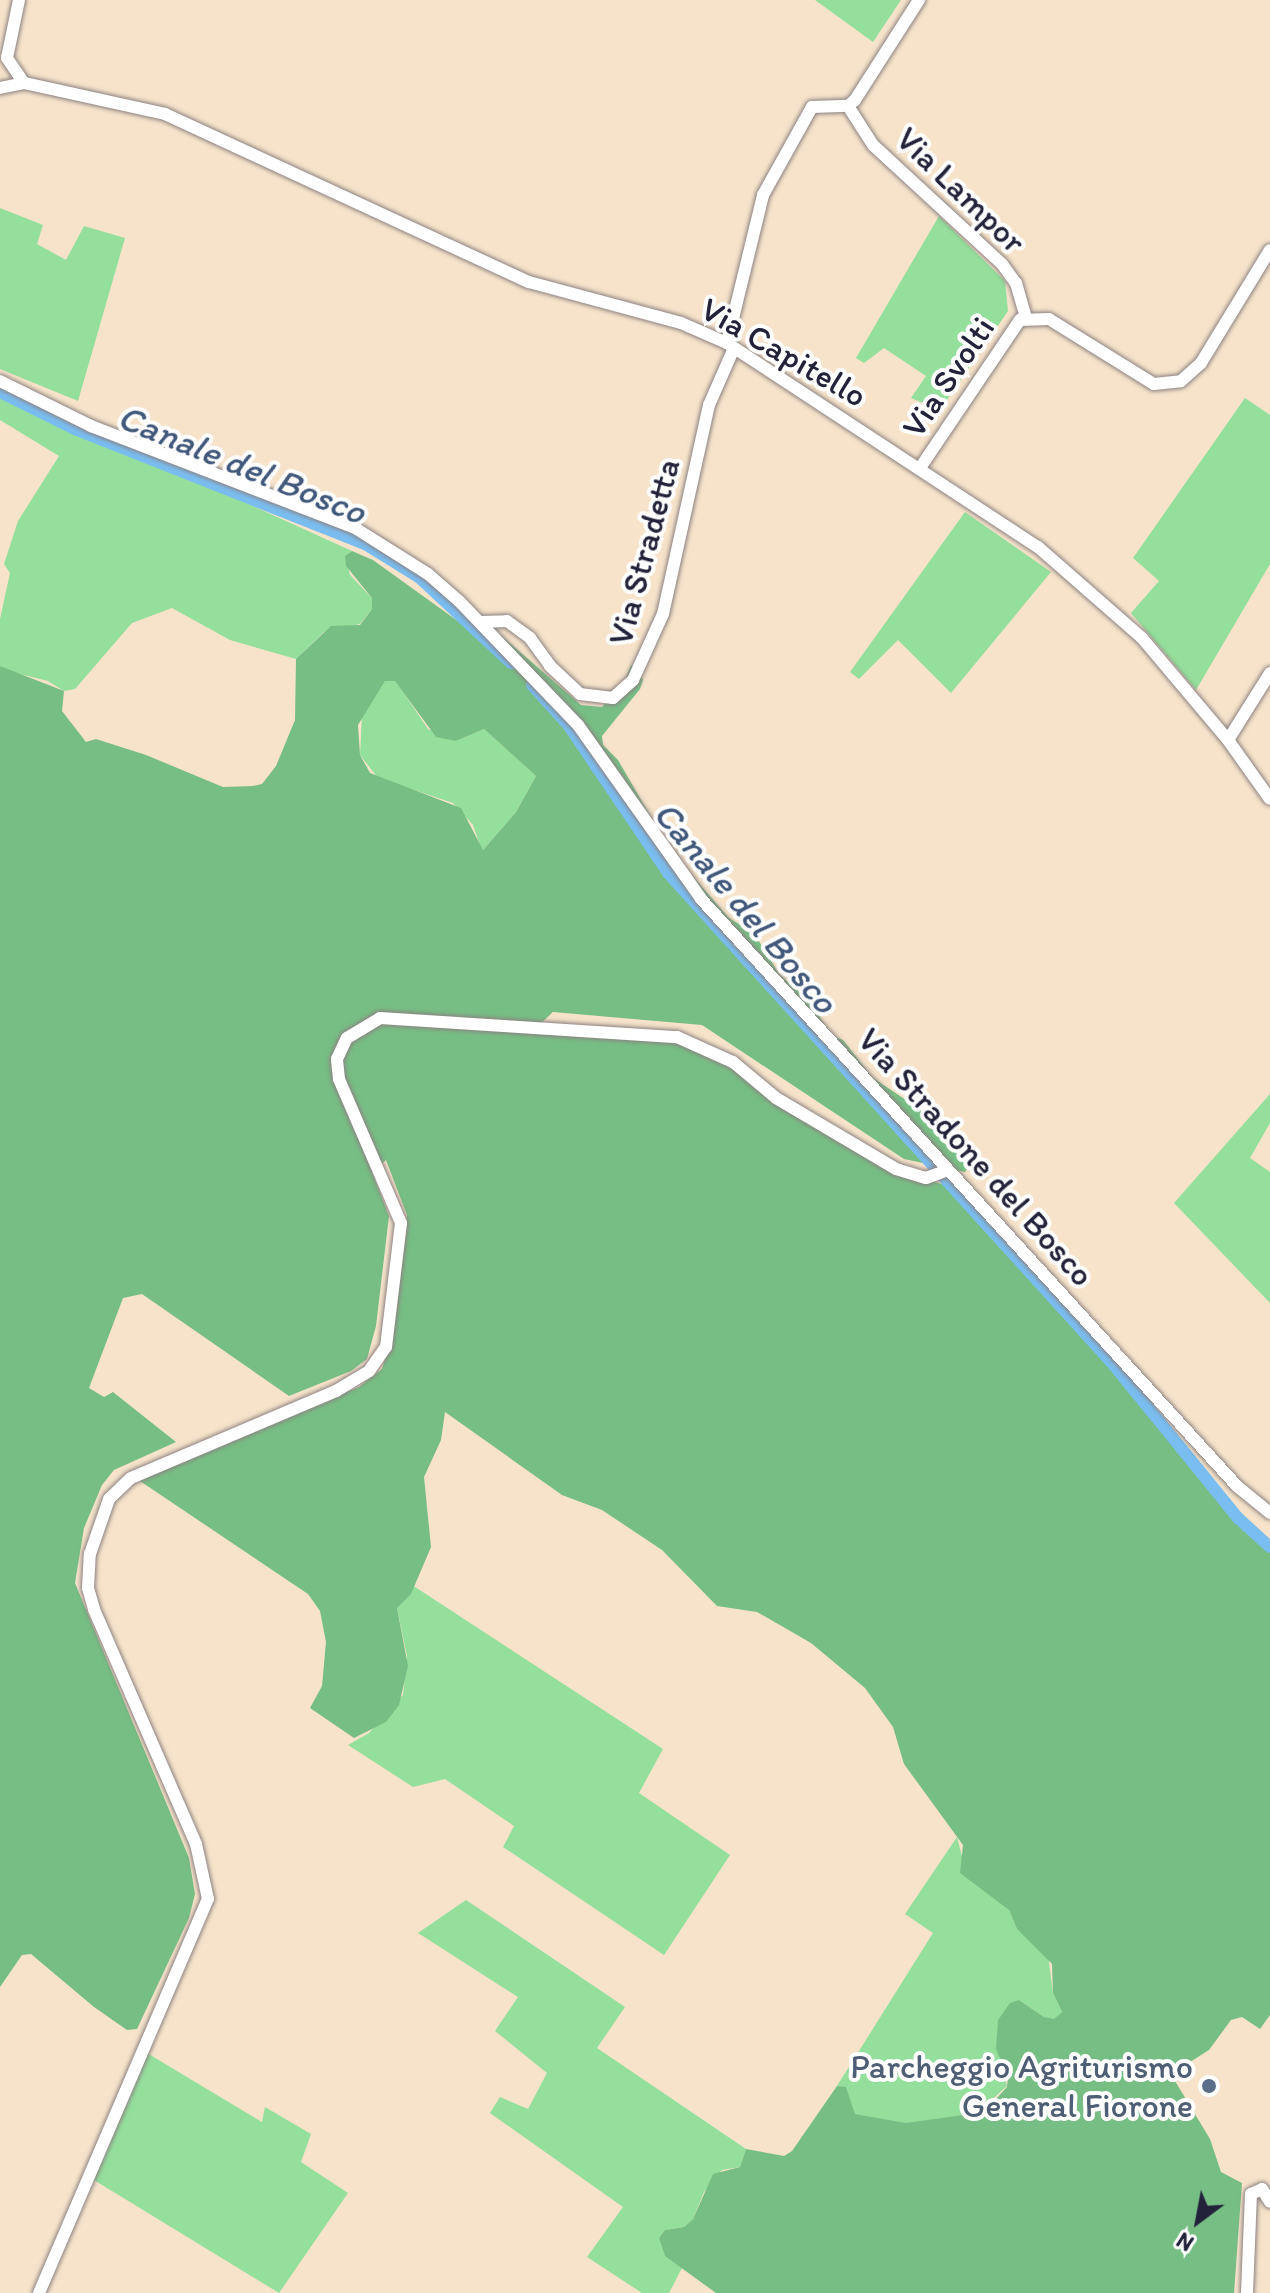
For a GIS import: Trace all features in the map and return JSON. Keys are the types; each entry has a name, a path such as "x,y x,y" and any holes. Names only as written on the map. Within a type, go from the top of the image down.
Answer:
{"street":[{"path":"0,88 24,83 7,58 19,0"},
{"path":"848,106 919,0"},
{"name":"Via Capitello","path":"24,83 165,114 529,282 681,323 730,345 1038,547 1100,599 1184,684 1270,799"},
{"name":"Via Lampor","path":"848,106 873,145 1002,264 1016,283 1026,317"},
{"name":"Via Stradetta","path":"482,622 507,621 533,640 565,683 598,699 613,698 633,680 653,639 685,530 709,405 730,345 763,195 812,107 848,106"},
{"name":"Via Svolti","path":"920,468 1026,317 1049,319 1154,384 1181,381 1201,363 1270,250"},
{"name":"Via Stradone del Bosco","path":"0,381 91,426 355,528 428,574 482,622 578,725 701,899 944,1173 963,1180 1238,1487 1268,1507"},
{"path":"1228,740 1270,673"},
{"path":"39,2293 208,1899 196,1844 94,1609 88,1588 90,1554 109,1499 131,1478 336,1391 369,1371 386,1347 401,1223 339,1079 337,1059 347,1038 380,1018 677,1037 733,1062 776,1098 896,1169 944,1173"},
{"path":"1247,2293 1251,2194 1262,2189 1270,2202"}],"green space":[{"path":"815,0 901,0 873,42"},
{"path":"0,208 43,225 37,244 66,260 84,226 125,238 78,401 0,369"},
{"path":"939,216 1005,281 1008,311 940,410 911,398 926,376 884,348 864,363 856,358"},
{"path":"0,394 111,448 187,476 352,551 345,556 350,575 372,598 372,609 360,624 324,632 296,659 230,640 172,608 132,623 75,689 64,691 48,681 8,671 0,666 0,619 10,573 4,564 18,521 59,456 0,420"},
{"path":"1245,398 1270,415 1270,564 1196,690 1131,613 1159,581 1133,558"},
{"path":"965,512 1051,572 951,693 898,640 859,679 850,672"},
{"path":"352,551 373,560 466,627 486,635 496,631 581,705 602,707 623,685 631,665 643,680 640,689 602,736 603,745 618,760 670,850 729,918 754,933 779,974 810,1001 831,1035 843,1040 872,1077 922,1111 945,1144 958,1144 970,1165 965,1172 904,1159 702,1025 553,1012 535,1029 697,1043 883,1168 953,1187 1126,1379 1218,1498 1270,1553 1270,2015 1260,2029 1242,2017 1231,2020 1209,2050 1179,2069 1175,2081 1210,2139 1221,2172 1242,2183 1234,2293 716,2293 665,2256 659,2238 665,2230 684,2227 693,2219 713,2174 740,2167 746,2149 784,2156 792,2151 837,2086 846,2087 855,2114 906,2123 977,2113 994,2101 1007,2087 1008,2077 996,2049 998,2020 1010,2003 1019,2000 1044,2017 1054,2019 1062,2012 1053,1993 1052,1964 1017,1929 1009,1910 960,1873 963,1845 904,1764 893,1727 865,1688 811,1643 757,1612 717,1606 662,1550 602,1510 562,1495 445,1412 441,1440 424,1477 431,1547 411,1594 397,1608 408,1666 399,1705 386,1722 354,1738 310,1708 322,1686 326,1642 320,1611 308,1594 137,1479 359,1387 382,1369 394,1329 407,1215 386,1160 372,1172 389,1216 376,1326 367,1359 351,1371 289,1396 142,1294 123,1298 89,1388 104,1397 113,1392 176,1442 114,1470 102,1485 84,1528 75,1583 189,1858 195,1894 189,1918 137,2029 127,2030 94,2007 31,1954 22,1955 0,1987 0,666 64,691 62,711 86,742 96,739 146,755 223,787 262,784 276,766 295,720 296,659 331,626 360,625 372,609 372,598 346,566 345,556","holes":["385,681 395,681 436,737 456,741 484,729 536,776 516,812 483,850 461,808 370,773 360,755 358,725"]},
{"path":"395,680 428,729 456,741 484,729 536,776 516,812 482,851 473,825 453,803 378,778 360,755 362,715 385,681"},
{"path":"1270,1094 1270,1123 1250,1158 1270,1172 1270,1303 1174,1203"},
{"path":"412,1585 663,1749 639,1793 730,1855 664,1955 503,1847 514,1826 445,1779 413,1787 348,1745 369,1733 403,1695 407,1656 397,1608"},
{"path":"957,1837 964,1864 1009,1910 1017,1929 1048,1955 1053,1993 1062,2012 1054,2020 1019,2000 1000,2058 1007,2086 977,2113 905,2124 854,2114 846,2088 837,2086 933,1933 905,1914"},
{"path":"466,1900 625,2007 597,2048 746,2149 740,2167 722,2170 704,2192 693,2219 684,2227 665,2230 659,2238 665,2255 682,2268 669,2293 642,2293 587,2257 623,2207 490,2113 500,2097 528,2109 547,2073 495,2031 518,1997 418,1933"},
{"path":"147,2053 262,2122 265,2107 311,2134 301,2162 348,2193 279,2293 89,2177"}],"waterway":[{"name":"Canale del Bosco","path":"0,392 77,430 365,544 420,578 511,663"},
{"name":"Canale del Bosco","path":"532,685 569,726 668,873 1112,1363 1238,1518 1270,1547"}],"place":[{"name":"Parcheggio Agriturismo General Fiorone","path":"1209,2086"}]}
